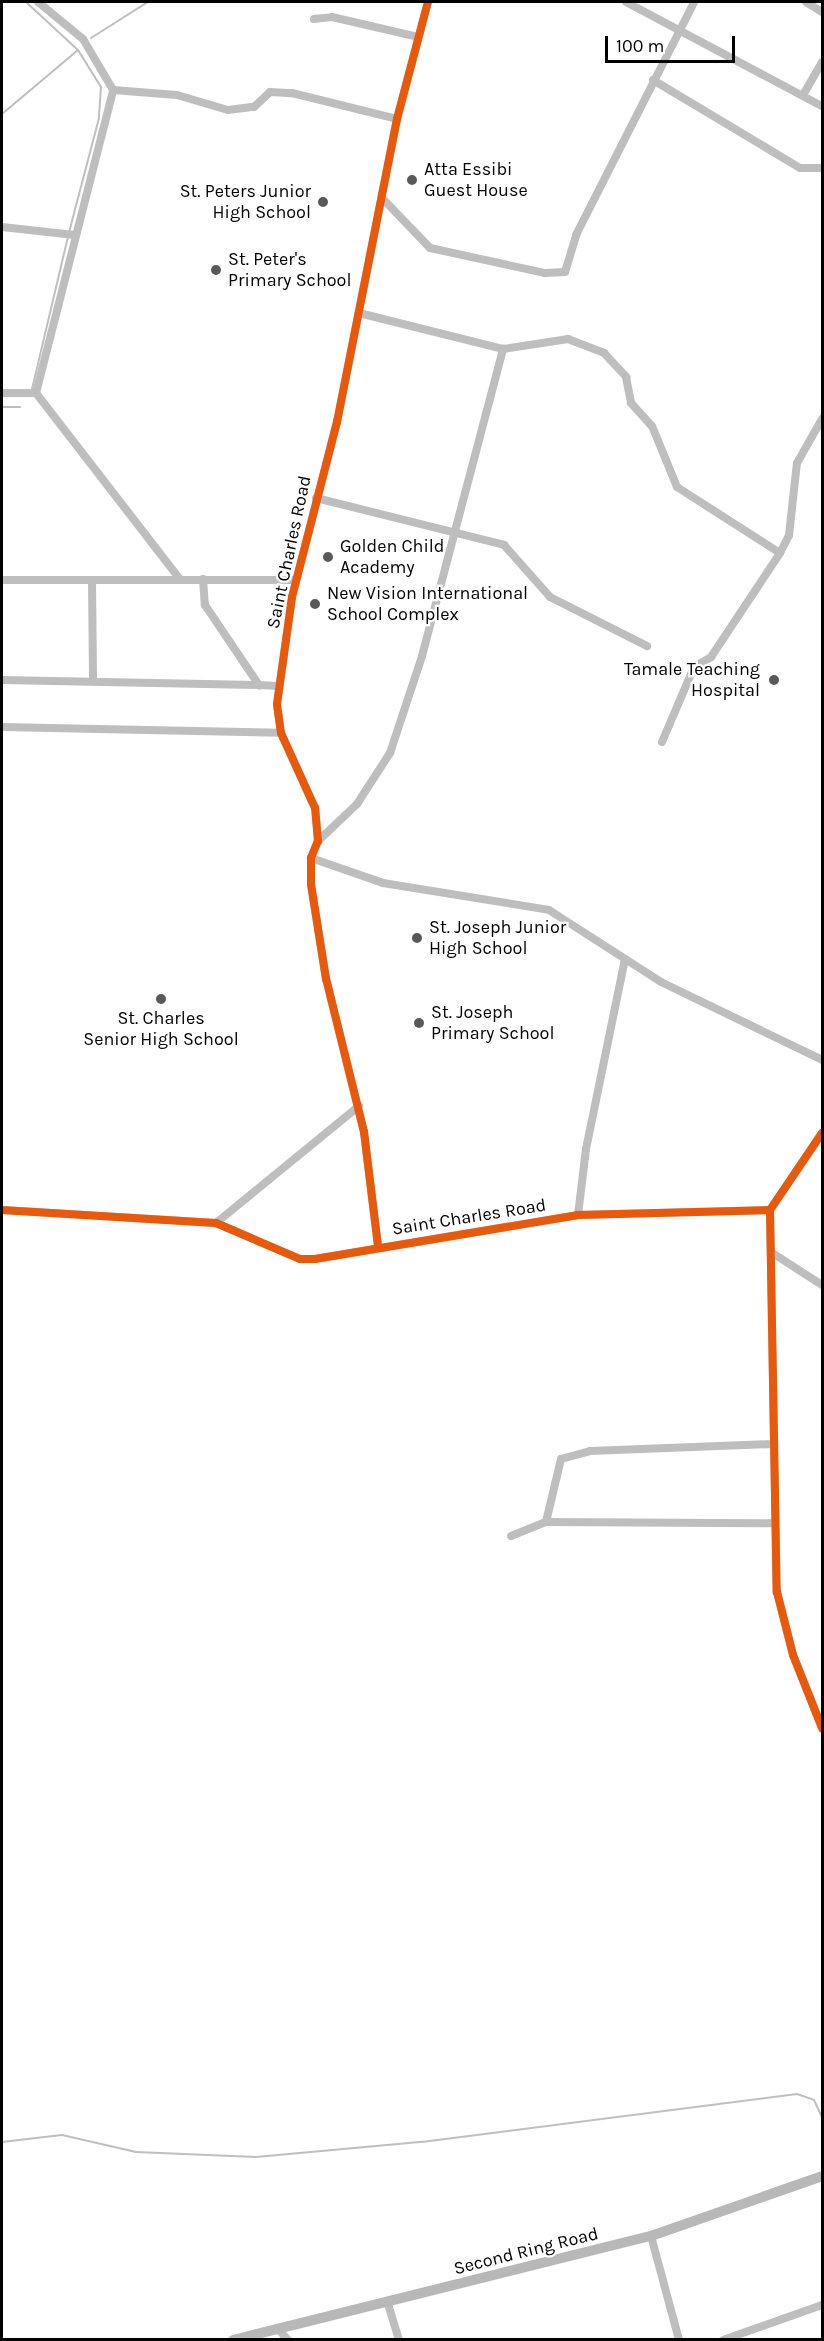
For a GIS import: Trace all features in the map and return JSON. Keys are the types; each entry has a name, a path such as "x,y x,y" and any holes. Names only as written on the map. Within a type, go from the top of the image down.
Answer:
{"main road":[{"name":"Second Ring Road","path":"233,2340 388,2304 651,2236 822,2176"}],"street":[{"path":"36,393 113,90 83,39 38,2"},
{"name":"Saint Charles Road","path":"318,841 310,790 281,733 279,686 296,580 359,313 384,200 398,119 428,2"},
{"path":"626,2 679,28 822,106"},
{"path":"384,200 430,248 559,274 569,266 576,235 694,2"},
{"path":"806,2 822,12"},
{"path":"315,19 332,17 418,37"},
{"path":"803,95 822,62"},
{"path":"653,80 800,168 822,168"},
{"path":"113,90 177,95 228,110 249,109 276,91 398,119"},
{"path":"2,227 75,235"},
{"path":"359,313 503,349 568,339 604,353 626,377 631,403 652,426 677,487 780,553"},
{"path":"378,1246 359,1106 326,979 311,858 318,841 357,804 390,753 455,532 503,349"},
{"path":"2,393 36,393"},
{"path":"36,393 180,579"},
{"path":"662,742 694,668 711,657 780,553 789,535 797,463 822,419"},
{"path":"316,498 455,532 512,549 550,597 647,646"},
{"path":"203,579 205,605 259,685"},
{"path":"2,580 296,580"},
{"path":"92,581 93,680"},
{"path":"2,680 93,680 279,686"},
{"path":"2,727 281,733"},
{"path":"311,858 383,883 546,908 625,959 765,1036 822,1060"},
{"path":"578,1215 586,1149 625,959"},
{"path":"216,1223 359,1106"},
{"path":"822,1133 770,1209 774,1254 773,1444 777,1592 793,1655 822,1728"},
{"name":"Saint Charles Road","path":"2,1210 216,1223 300,1259 578,1215 770,1209"},
{"path":"774,1254 822,1285"},
{"path":"546,1522 561,1459 590,1451 773,1444"},
{"path":"511,1536 546,1522 775,1523"},
{"path":"651,2236 679,2340"},
{"path":"388,2304 399,2340"},
{"path":"723,2340 743,2337 822,2305"},
{"path":"277,2328 288,2340"}],"waterway":[{"path":"26,2 78,50 101,87 99,118 69,232"},
{"path":"91,38 148,2"},
{"path":"2,114 78,50"},
{"path":"32,389 68,237"},
{"path":"2,407 20,407"},
{"path":"2,2142 62,2135 136,2152 256,2157 422,2142 797,2094 814,2100 822,2117"}],"cycle path":[{"path":"378,1246 364,1132 326,979 311,884 311,858 318,841 315,808 281,733 277,704 292,597 337,422 397,119 428,2"},
{"path":"822,1133 770,1210 777,1592 793,1655 822,1728"},
{"path":"2,1210 216,1223 300,1259 315,1259 578,1215 770,1210"}],"place":[{"name":"Atta Essibi Guest House","path":"412,180"},
{"name":"St. Peters Junior High School","path":"323,202"},
{"name":"St. Peter's Primary School","path":"216,270"},
{"name":"Golden Child Academy","path":"328,557"},
{"name":"New Vision International School Complex","path":"315,604"},
{"name":"Tamale Teaching Hospital","path":"774,680"},
{"name":"St. Joseph Junior High School","path":"417,938"},
{"name":"St. Charles Senior High School","path":"161,999"},
{"name":"St. Joseph Primary School","path":"419,1023"}]}
